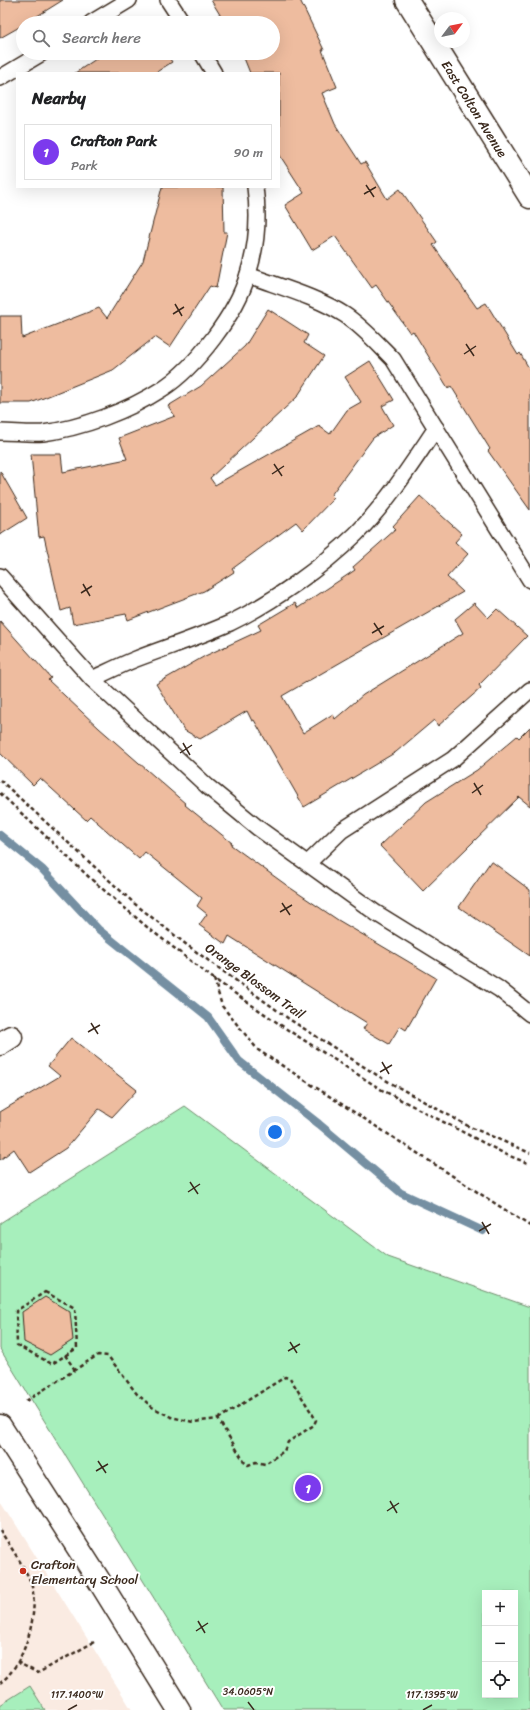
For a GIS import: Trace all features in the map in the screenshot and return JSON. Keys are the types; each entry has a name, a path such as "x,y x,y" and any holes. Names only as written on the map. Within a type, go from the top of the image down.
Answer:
{"street":[{"name":"East Colton Avenue","path":"407,0 530,198"},
{"path":"0,1426 179,1710"}],"lane":[{"path":"103,16 129,0"},
{"path":"168,0 178,16"},
{"path":"0,78 30,60"},
{"path":"206,60 213,72"},
{"path":"0,432 42,433 91,422 127,409 163,389 194,362 219,330 236,303 248,275 256,238 254,188"},
{"path":"248,275 328,305 346,316 371,336 393,359 530,580"},
{"path":"92,678 136,659 198,637 231,622 289,588 315,570 356,534 373,515 393,490 436,428"},
{"path":"0,576 92,678 207,786 258,828 376,913 499,989 530,1014"},
{"path":"308,863 341,831 453,759 530,690"}],"path":[{"name":"Orange Blossom Trail","path":"0,780 135,904 289,1019 380,1077 468,1126 530,1153"},
{"path":"0,793 91,879 147,927 214,979 288,1030 382,1090 507,1155 530,1164"},
{"path":"214,979 222,1006 258,1050 530,1226"},
{"path":"45,1292 75,1308 77,1348 65,1356 52,1364 17,1345 16,1311 45,1292"},
{"path":"26,1401 98,1355 108,1356 137,1394 152,1407 171,1417 193,1422 218,1419 285,1377 290,1378 316,1420 314,1425 288,1442 284,1451 265,1464 256,1462 248,1464 245,1463 218,1419"},
{"path":"65,1356 75,1370"},
{"path":"0,1530 31,1583 34,1615 23,1652 6,1679 0,1683"},
{"path":"17,1662 38,1673 94,1642"}],"shaded area":[{"name":"Crafton Elementary School","path":"0,1499 90,1643 132,1710 0,1710"}],"green space":[{"path":"185,1106 388,1257 530,1307 530,1710 223,1710 0,1349 0,1223"},
{"path":"30,1686 45,1710 0,1710 0,1705"}],"building":[{"path":"0,0 63,0 37,16 16,16 16,29 0,38"},
{"path":"211,0 300,0 324,50 322,50 337,87 322,93 335,124 361,164 365,162 387,199 400,189 437,242 433,245 477,308 486,303 518,355 520,353 530,370 530,510 488,451 490,449 451,386 448,388 413,331 410,333 376,285 372,288 335,236 312,250 285,205 304,193 280,156 280,72 250,72 245,60 280,60 280,16 221,16"},
{"path":"94,60 171,60 172,62 157,72 76,72"},
{"path":"162,188 223,188 224,232 227,232 216,288 210,286 170,347 155,337 113,370 31,403 0,403 0,316 21,316 22,338 99,308 107,318 143,261"},
{"path":"268,309 308,335 304,343 324,356 297,397 210,478 215,485 319,426 330,434 347,410 361,402 345,377 370,361 394,400 382,406 393,425 373,438 331,495 334,498 303,530 296,522 232,569 234,572 204,591 128,620 126,614 73,624 70,608 61,611 44,536 39,537 31,454 61,454 63,472 127,459 119,438 175,416 168,406 201,386 245,346"},
{"path":"0,471 27,518 0,535"},
{"path":"420,496 462,534 455,542 468,554 447,577 463,592 282,696 303,733 333,714 335,719 363,695 463,633 455,619 474,603 488,618 497,609 527,636 479,685 481,688 438,726 434,720 396,752 304,807 254,720 252,721 247,711 200,739 184,730 156,684 205,656 261,630 258,625 295,603 298,608 355,570 353,567 396,529 393,526"},
{"path":"0,621 51,678 48,680 99,728 186,804 185,805 232,843 231,845 338,920 436,978 406,1030 400,1026 389,1044 363,1029 367,1023 229,936 225,944 199,925 207,914 197,906 202,898 145,852 139,859 90,816 86,820 40,778 33,785 0,753"},
{"path":"530,727 530,806 519,797 423,891 380,846 426,802 477,770 517,736 519,738"},
{"path":"491,861 530,890 530,956 459,907"},
{"path":"71,1038 137,1090 112,1117 99,1109 66,1148 29,1172 14,1149 0,1160 0,1112 60,1076 48,1066"},
{"path":"45,1297 70,1312 73,1340 50,1355 24,1342 22,1312"}],"waterway":[{"path":"0,835 42,869 98,929 208,1017 239,1061 319,1124 401,1193 483,1231"}],"place":[{"name":"Crafton Park","path":"308,1488"},
{"name":"Crafton Elementary School","path":"23,1571"}]}
